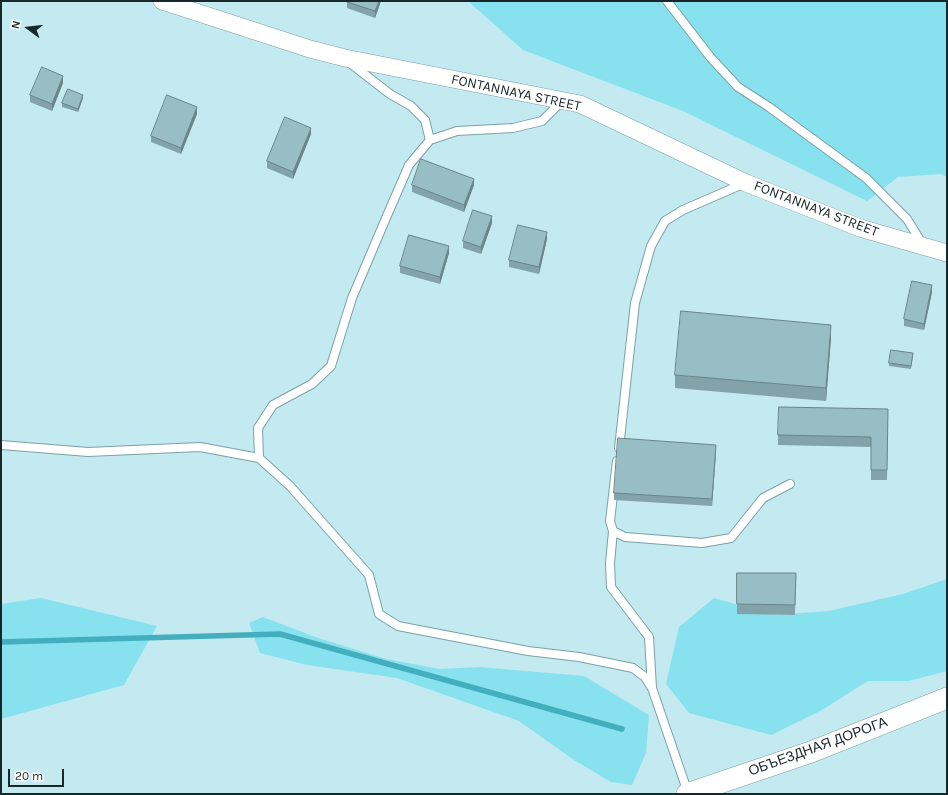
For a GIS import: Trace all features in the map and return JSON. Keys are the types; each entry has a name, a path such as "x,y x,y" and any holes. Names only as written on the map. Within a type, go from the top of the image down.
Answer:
{"street":[{"name":"FONTANNAYA STREET","path":"162,1 310,49 345,58 561,102 580,104 746,183 860,228 947,253"},
{"name":"ОБЪЕЗДНАЯ ДОРОГА","path":"688,794 811,752 947,698"}],"lane":[{"path":"667,1 738,88 769,107 866,178 907,219 923,246"},
{"path":"345,58 390,94 411,106 425,120 430,140"},
{"path":"259,458 258,428 273,405 312,384 331,366 352,298 409,165 430,140 457,131 513,128 542,121 561,102"},
{"path":"652,688 649,636 611,587 610,563 613,531 610,521 635,303 651,246 665,221 683,210 746,183"},
{"path":"1,445 88,452 200,447 259,458 290,486 369,575 379,614 398,626 528,651 579,657 633,668 644,676 652,688 688,794"},
{"path":"613,531 625,537 702,543 731,538 762,498 790,484"}],"shaded area":[{"path":"468,1 947,1 947,177 941,174 898,177 867,201 683,111 523,50"},
{"path":"947,579 947,671 909,681 868,681 822,710 771,735 689,713 666,684 679,627 714,598 774,615 829,611 903,594"},
{"path":"41,598 157,626 124,685 1,719 1,604"},
{"path":"263,617 318,638 386,659 440,669 479,667 584,676 649,715 646,753 632,785 611,782 574,760 519,721 397,678 307,665 260,653 249,623"}],"building":[{"path":"347,1 379,1 375,11"},
{"path":"42,67 63,76 52,104 30,95"},
{"path":"68,89 83,95 78,109 62,103"},
{"path":"167,95 197,107 181,148 151,136"},
{"path":"285,117 311,128 293,172 267,161"},
{"path":"421,159 474,179 464,205 412,185"},
{"path":"473,210 492,216 481,247 463,241"},
{"path":"518,225 547,232 539,267 509,260"},
{"path":"409,235 449,246 440,277 400,266"},
{"path":"912,281 932,285 924,324 904,319"},
{"path":"681,311 831,325 826,388 675,375"},
{"path":"891,350 913,353 911,366 889,363"},
{"path":"779,407 888,409 887,470 871,470 871,437 778,435"},
{"path":"618,438 716,445 712,499 614,493"},
{"path":"737,573 796,573 795,605 737,604"}],"waterway":[{"path":"1,642 280,634 622,729"}]}
